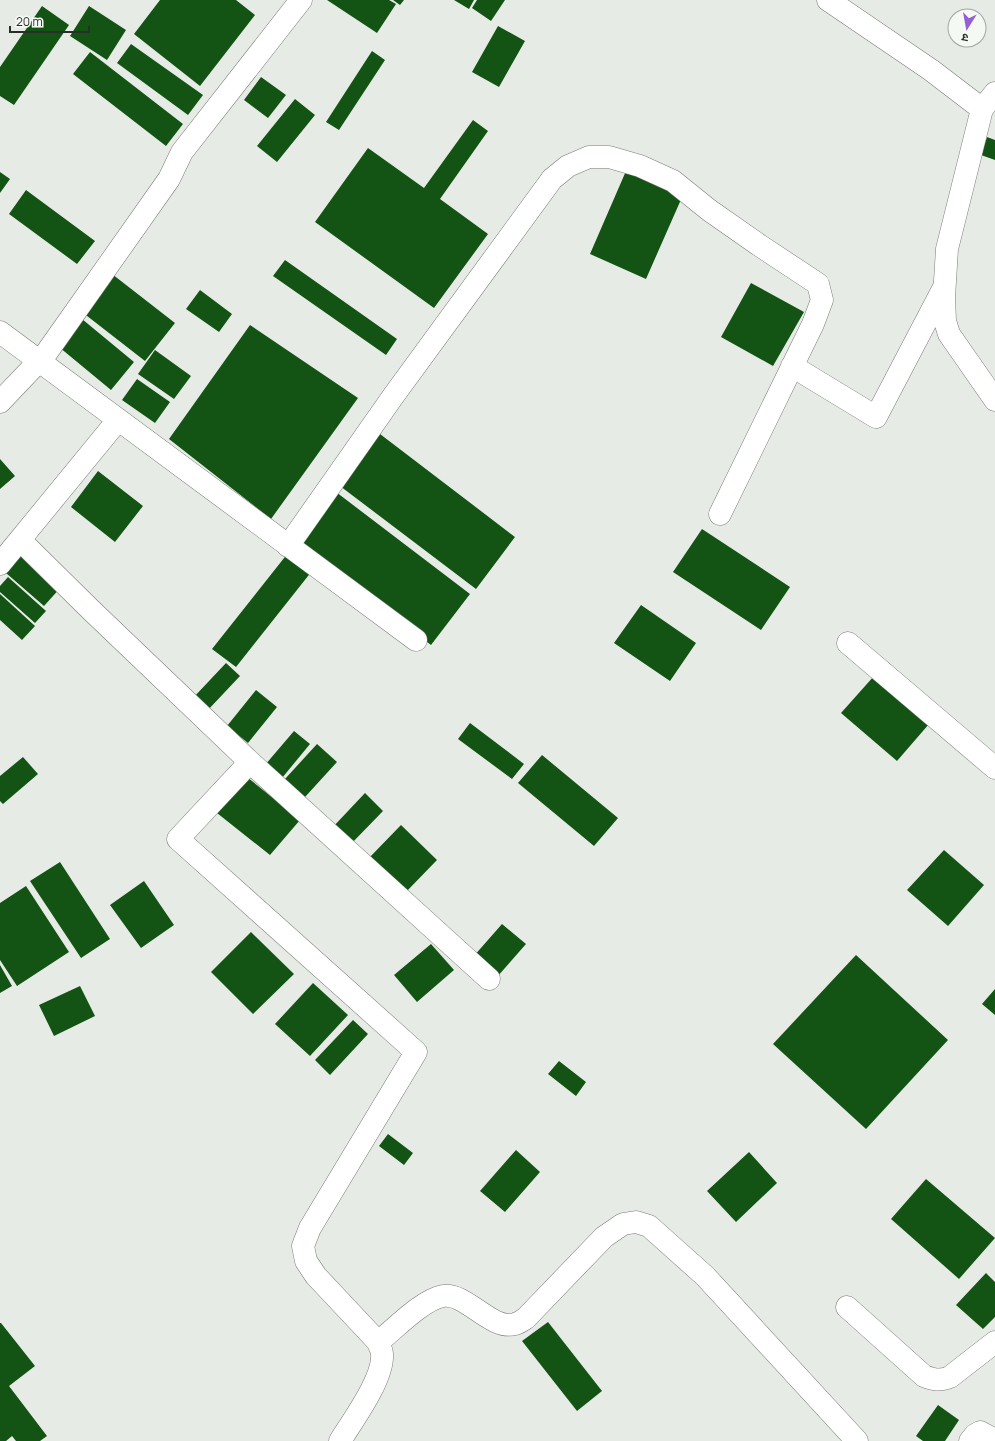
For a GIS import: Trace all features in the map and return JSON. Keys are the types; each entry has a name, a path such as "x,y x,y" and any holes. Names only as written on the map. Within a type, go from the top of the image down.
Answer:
{"street":[{"path":"0,402 39,361 40,362 169,179 182,152 301,0"},
{"path":"828,0 931,70 988,101 947,249 945,321 949,334 995,400"},
{"path":"288,546 394,395 552,179 568,166 589,157 609,157 640,166 674,182 721,219 818,284 822,300 813,324 720,514"},
{"path":"792,366 876,417 945,286"},
{"path":"0,332 416,640"},
{"path":"0,564 118,420"},
{"path":"20,540 250,762 489,979"},
{"path":"848,643 995,768"},
{"path":"250,762 178,839 416,1052 310,1228 303,1246 306,1261 316,1276 378,1342 382,1354 380,1369 372,1388 340,1441"},
{"path":"378,1342 427,1302 444,1296 458,1298 501,1324 515,1324 526,1318 604,1237 623,1224 636,1222 649,1226 705,1276 857,1441"},
{"path":"847,1307 924,1376 934,1380 942,1380 950,1377 995,1342"},
{"path":"970,1441 980,1432 995,1440"}],"building":[{"path":"160,0 236,0 255,15 200,86 134,34"},
{"path":"327,0 389,0 396,4 377,33"},
{"path":"393,0 404,0 400,5"},
{"path":"454,0 474,0 469,9"},
{"path":"477,0 505,0 491,21 472,8"},
{"path":"42,6 69,25 14,105 0,96 0,67"},
{"path":"89,6 126,30 107,60 70,36"},
{"path":"498,26 525,41 499,87 472,72"},
{"path":"131,44 203,95 188,115 117,63"},
{"path":"372,51 385,60 339,130 326,122"},
{"path":"90,52 183,124 166,146 73,74"},
{"path":"261,77 286,95 268,118 244,100"},
{"path":"295,99 315,115 277,162 257,146"},
{"path":"473,120 488,131 440,199 488,234 434,308 315,222 368,148 424,188"},
{"path":"987,137 995,140 995,160 981,155"},
{"path":"626,171 683,195 646,279 590,254"},
{"path":"0,172 10,179 0,193"},
{"path":"26,190 95,241 77,264 9,214"},
{"path":"285,260 397,339 386,355 273,276"},
{"path":"112,274 175,323 145,361 82,312"},
{"path":"751,283 804,312 773,366 721,337"},
{"path":"200,290 232,314 219,332 186,309"},
{"path":"82,319 134,362 111,390 59,347"},
{"path":"250,325 358,398 271,519 169,439"},
{"path":"155,350 191,376 174,399 138,374"},
{"path":"137,379 170,402 155,423 122,400"},
{"path":"380,434 515,537 476,589 340,486"},
{"path":"0,459 15,476 0,489"},
{"path":"98,471 143,506 115,542 71,507"},
{"path":"336,492 470,594 431,645 297,544"},
{"path":"702,529 790,587 761,630 673,572"},
{"path":"25,552 62,586 44,606 6,573"},
{"path":"288,553 312,571 236,667 212,649"},
{"path":"8,577 46,611 35,623 0,592 0,586"},
{"path":"0,594 35,626 22,640 0,620"},
{"path":"641,605 696,643 670,681 614,643"},
{"path":"226,663 240,676 207,711 193,698"},
{"path":"874,676 929,724 897,761 841,713"},
{"path":"256,690 277,707 248,743 227,726"},
{"path":"470,723 524,764 512,779 458,739"},
{"path":"294,731 310,744 282,778 265,765"},
{"path":"317,744 337,762 305,797 285,779"},
{"path":"542,755 618,818 594,846 518,783"},
{"path":"23,757 38,774 3,804 0,801 0,776"},
{"path":"247,777 300,820 270,855 217,813"},
{"path":"365,793 383,811 350,845 332,828"},
{"path":"401,825 437,860 405,893 369,858"},
{"path":"944,850 984,885 948,926 907,890"},
{"path":"60,862 110,939 81,958 30,881"},
{"path":"144,881 174,925 141,948 110,905"},
{"path":"26,886 69,952 17,986 0,960 0,903"},
{"path":"502,924 526,944 497,977 473,957"},
{"path":"251,932 294,974 253,1014 211,972"},
{"path":"431,944 454,970 417,1002 394,975"},
{"path":"856,955 948,1040 866,1129 773,1044"},
{"path":"0,965 12,986 0,993"},
{"path":"313,983 348,1015 310,1056 275,1024"},
{"path":"80,986 95,1016 54,1036 39,1005"},
{"path":"995,989 995,1015 982,1004"},
{"path":"353,1020 368,1034 330,1075 315,1060"},
{"path":"559,1061 586,1082 576,1096 548,1074"},
{"path":"388,1134 413,1153 404,1165 379,1146"},
{"path":"516,1150 540,1172 505,1212 480,1191"},
{"path":"749,1152 777,1183 736,1222 707,1191"},
{"path":"926,1179 995,1238 959,1279 891,1219"},
{"path":"986,1273 995,1282 995,1317 983,1329 956,1305"},
{"path":"548,1322 602,1391 577,1411 522,1341"},
{"path":"0,1323 35,1366 9,1386 47,1436 40,1441 16,1441 12,1436 6,1441 0,1441"},
{"path":"938,1405 959,1420 945,1441 923,1441 916,1436"}]}
